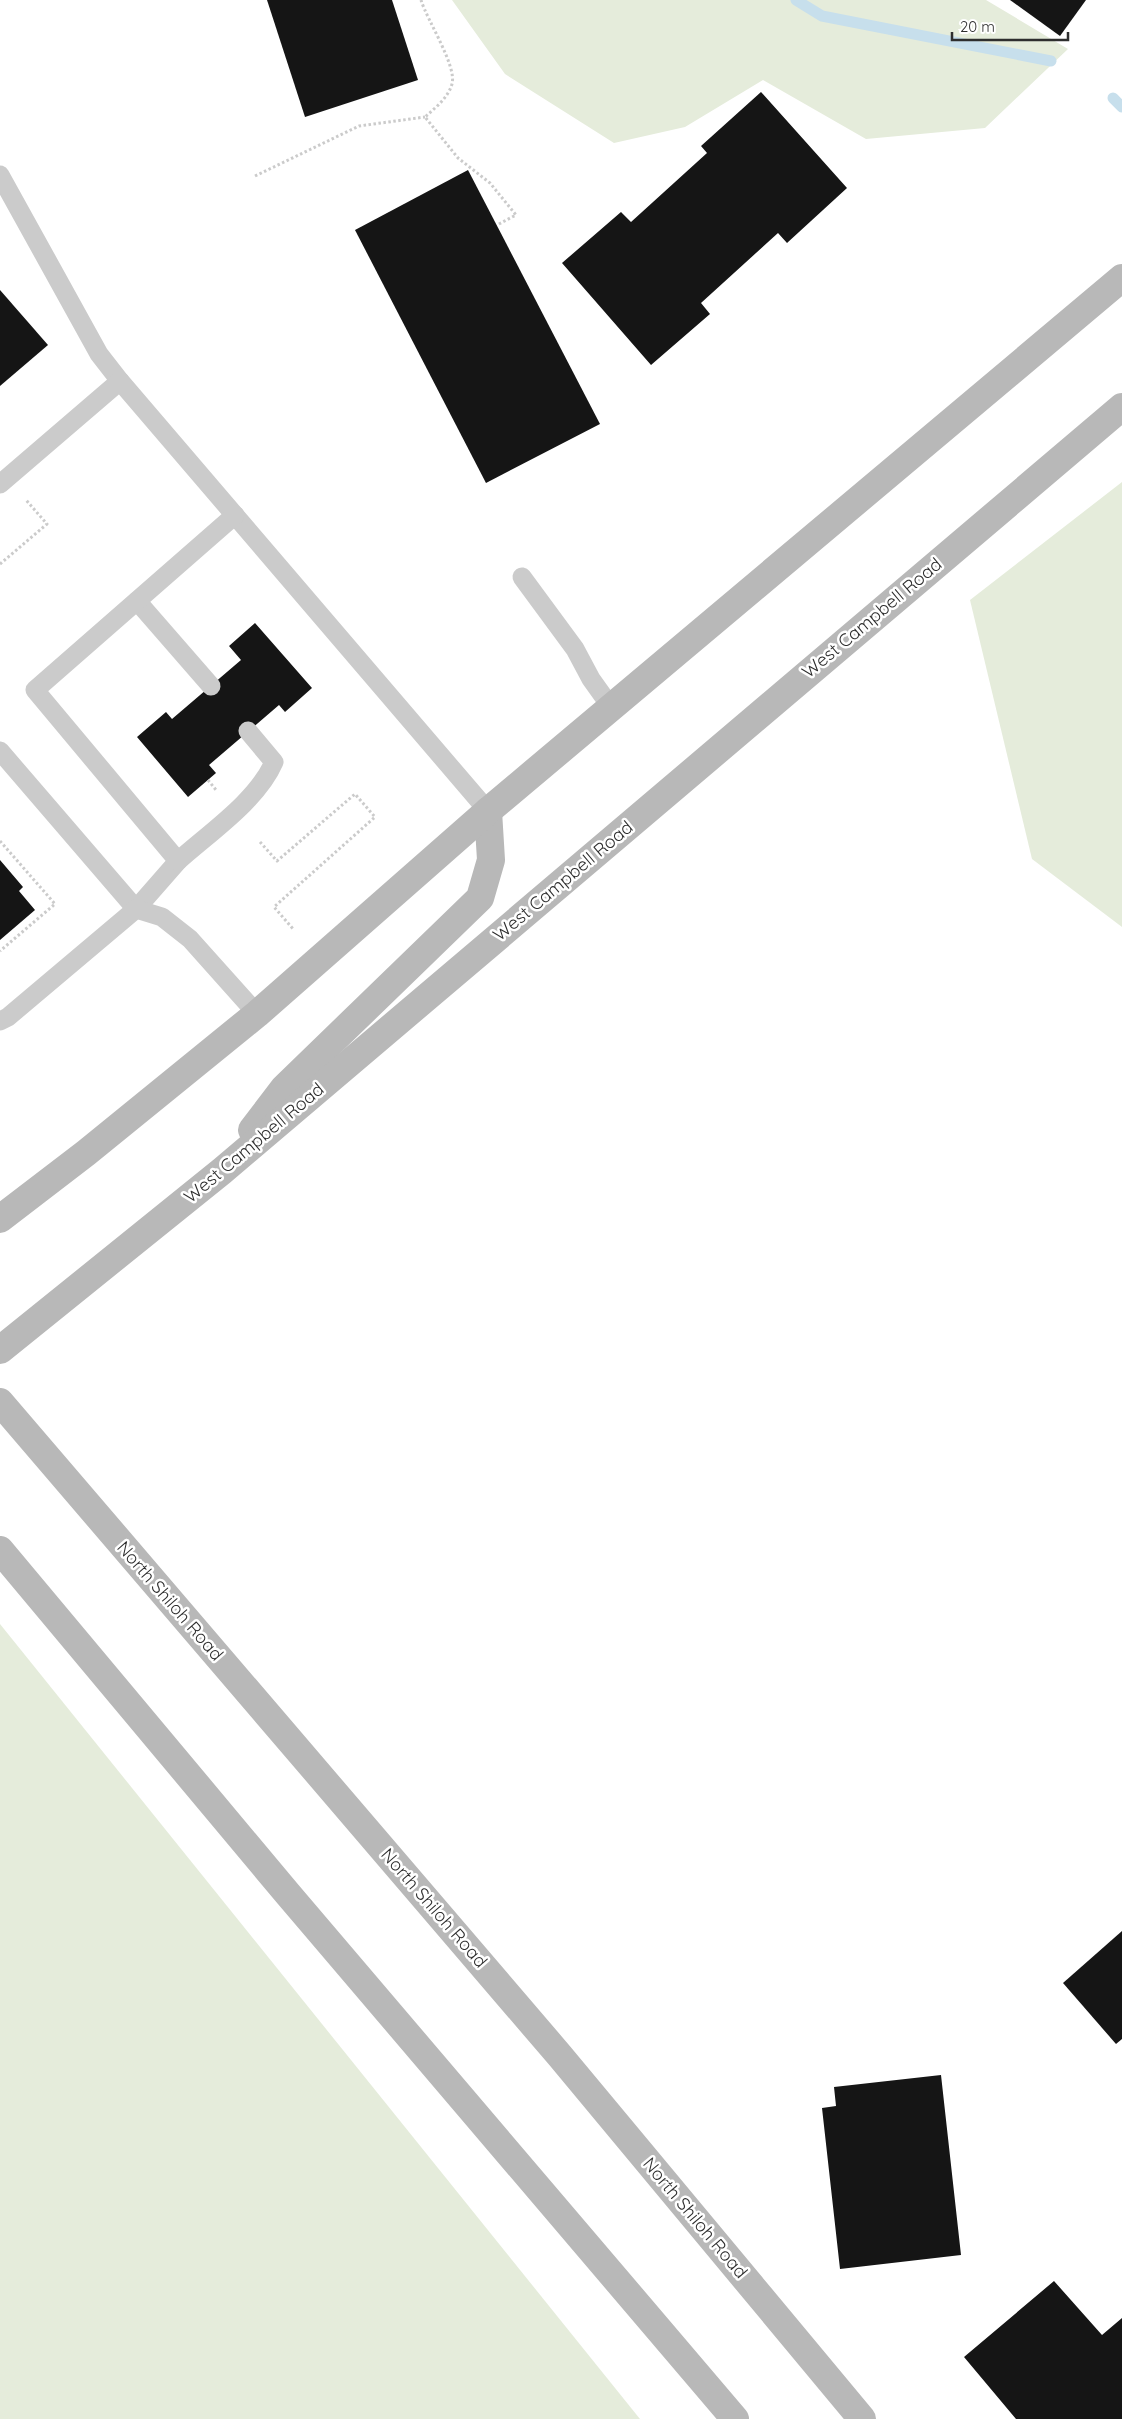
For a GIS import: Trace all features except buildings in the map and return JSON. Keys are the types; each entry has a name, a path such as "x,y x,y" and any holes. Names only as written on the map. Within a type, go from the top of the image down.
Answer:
{"main road":[{"path":"0,1219 93,1148 257,1014 488,811 1122,278"},
{"name":"West Campbell Road","path":"0,1350 222,1171 1122,406"},
{"path":"222,1171 284,1088 480,898 491,860 488,811"},
{"name":"North Shiloh Road","path":"0,1402 560,2056 862,2419"},
{"path":"0,1550 280,1886 735,2419"}],"lane":[{"path":"0,175 99,354 120,381 488,811"},
{"path":"0,484 120,381"},
{"path":"178,861 34,690 235,515"},
{"path":"522,577 575,650 591,679 612,707"},
{"path":"137,601 211,686"},
{"path":"0,1020 8,1017 136,909 178,861 238,808 267,778 274,762 248,731"},
{"path":"0,751 136,909 162,917 190,939 257,1014"}],"path":[{"path":"255,176 359,126 425,117 444,100 452,83 449,63 421,0"},
{"path":"425,117 458,158 490,183 516,215 497,225"},
{"path":"0,564 47,524 24,497"},
{"path":"260,842 277,861 355,794 376,817 274,907 294,930"},
{"path":"0,840 55,904 0,951"}],"green space":[{"path":"452,0 986,0 1068,49 985,128 866,139 763,80 685,127 614,143 505,74"},
{"path":"1122,482 1122,927 1032,859 970,600"},
{"path":"0,1624 640,2419 0,2419"}],"waterway":[{"path":"796,0 822,16 1051,61"},
{"path":"1113,98 1122,107"}]}
